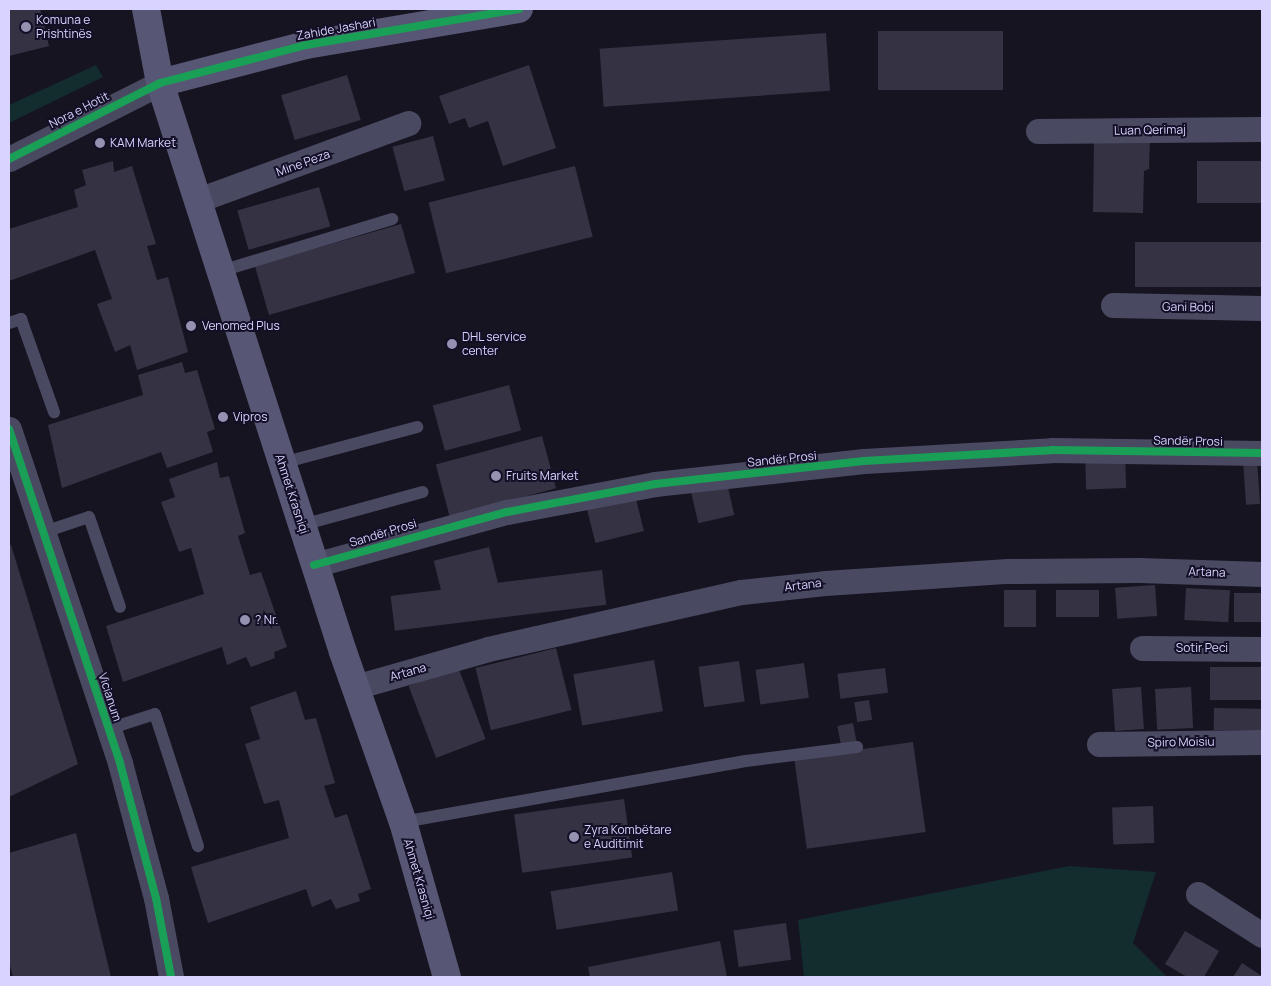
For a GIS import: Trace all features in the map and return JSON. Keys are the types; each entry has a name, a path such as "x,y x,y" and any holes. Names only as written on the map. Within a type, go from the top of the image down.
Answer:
{"main road":[{"name":"Ahmet Krasniqi","path":"146,9 160,83 314,566 403,822 447,977"},
{"name":"Zahide Jashari","path":"160,83 306,45 519,9"}],"street":[{"name":"Nora e Hotit","path":"9,159 160,83"},
{"name":"Mine Peza","path":"198,200 408,123"},
{"name":"Luan Qerimaj","path":"1038,131 1262,128"},
{"name":"Gani Bobi","path":"1114,305 1262,308"},
{"name":"Vicianum","path":"9,429 108,729 156,898 171,977"},
{"name":"Sandër Prosi","path":"314,566 507,512 655,484 864,461 1043,450 1262,453"},
{"name":"Artana","path":"355,687 531,638 740,592 825,583 1008,571 1139,570 1262,574"},
{"name":"Sotir Peci","path":"1142,648 1262,649"},
{"name":"Spiro Moisiu","path":"1099,744 1262,742"},
{"path":"1198,894 1262,935"}],"lane":[{"path":"221,271 392,219"},
{"path":"9,323 21,319 54,412"},
{"path":"282,463 417,427"},
{"path":"302,525 422,492"},
{"path":"44,532 90,517 120,607"},
{"path":"108,729 154,714 198,846"},
{"path":"403,822 746,761 858,747"}],"green space":[{"path":"96,65 103,77 9,123 9,105"},
{"path":"1069,866 1156,872 1133,943 1167,977 804,977 798,920"}],"building":[{"name":"Komuna e Prishtinës","path":"9,9 40,9 49,46 9,56"},
{"path":"878,31 1003,31 1003,90 878,90"},
{"path":"826,33 830,91 604,107 600,49"},
{"path":"529,65 556,148 503,166 488,121 469,128 465,118 449,124 439,96"},
{"path":"347,75 361,120 295,140 281,95"},
{"path":"433,136 445,180 404,191 392,147"},
{"path":"1094,139 1150,139 1149,169 1144,171 1143,213 1093,212"},
{"path":"113,161 114,172 132,166 156,244 147,246 157,280 168,277 188,352 137,370 130,345 115,352 97,304 112,299 95,250 9,281 9,229 78,207 74,190 86,185 82,170"},
{"path":"1197,161 1262,161 1262,203 1197,203"},
{"path":"575,166 593,237 446,273 428,203"},
{"path":"319,187 330,226 249,250 237,210"},
{"path":"401,224 415,273 269,315 255,266"},
{"path":"1135,242 1262,242 1262,287 1135,287"},
{"path":"182,362 185,373 197,370 215,429 207,432 213,452 167,468 161,452 62,488 48,425 143,395 138,375"},
{"path":"509,385 521,430 445,451 433,405"},
{"name":"Fruits Market","path":"542,436 556,488 450,517 436,464"},
{"path":"1125,454 1126,488 1086,489 1085,455"},
{"path":"1257,460 1260,504 1246,505 1243,461"},
{"path":"217,462 220,478 229,476 245,533 238,536 250,575 261,572 287,647 274,652 275,658 251,667 246,657 227,665 222,647 123,682 106,626 204,594 191,548 179,552 161,502 175,497 169,479"},
{"path":"726,479 734,515 698,523 690,487"},
{"path":"635,495 644,531 595,543 586,507"},
{"path":"11,545 78,764 9,797 9,546"},
{"path":"489,547 499,586 443,600 434,561"},
{"path":"602,570 606,605 395,631 391,596"},
{"path":"1155,585 1157,616 1117,619 1115,588"},
{"path":"1186,588 1230,590 1228,622 1184,620"},
{"path":"1004,590 1036,590 1036,627 1004,627"},
{"path":"1056,590 1099,590 1099,617 1056,617"},
{"path":"1234,593 1262,593 1262,622 1234,622"},
{"path":"556,648 571,710 491,730 475,668"},
{"path":"654,660 663,711 582,725 573,674"},
{"path":"739,661 745,702 704,707 698,667"},
{"path":"804,663 809,698 760,704 755,670"},
{"path":"458,667 486,739 436,758 409,686"},
{"path":"1210,667 1262,667 1262,700 1210,700"},
{"path":"885,668 888,693 840,699 837,674"},
{"path":"1141,687 1144,729 1115,731 1112,689"},
{"path":"1191,687 1193,728 1157,730 1155,689"},
{"path":"296,691 305,720 316,718 335,783 324,786 335,818 347,814 371,889 358,894 360,901 336,909 331,899 312,907 306,889 208,923 191,867 289,838 279,800 264,804 245,744 260,739 250,707"},
{"path":"869,700 872,720 857,722 854,702"},
{"path":"1214,708 1262,709 1262,731 1214,730"},
{"path":"853,723 857,743 841,746 837,726"},
{"path":"913,742 926,832 807,849 794,759"},
{"name":"Zyra Kombëtare e Auditimit","path":"624,799 632,857 522,873 514,814"},
{"path":"1153,806 1154,843 1113,844 1112,807"},
{"path":"76,833 111,977 13,977 9,962 9,853"},
{"path":"672,872 678,911 557,930 551,891"},
{"path":"786,923 791,960 739,967 734,930"},
{"path":"1185,931 1219,951 1204,977 1187,977 1165,964"},
{"path":"720,941 727,977 590,977 588,967"},
{"path":"1242,963 1262,976 1262,977 1233,977"}],"cycle path":[{"path":"9,159 160,83 306,45 519,9"},
{"path":"9,429 120,763 156,898 171,977"},
{"path":"314,565 507,512 655,484 864,461 1052,450 1262,453"}],"place":[{"name":"Komuna e Prishtinës","path":"26,27"},
{"name":"KAM Market","path":"100,143"},
{"name":"Venomed Plus","path":"191,326"},
{"name":"DHL service center","path":"452,344"},
{"name":"Vipros","path":"223,417"},
{"name":"Fruits Market","path":"496,476"},
{"name":"? Nr.","path":"245,620"},
{"name":"Zyra Kombëtare e Auditimit","path":"574,837"}]}
